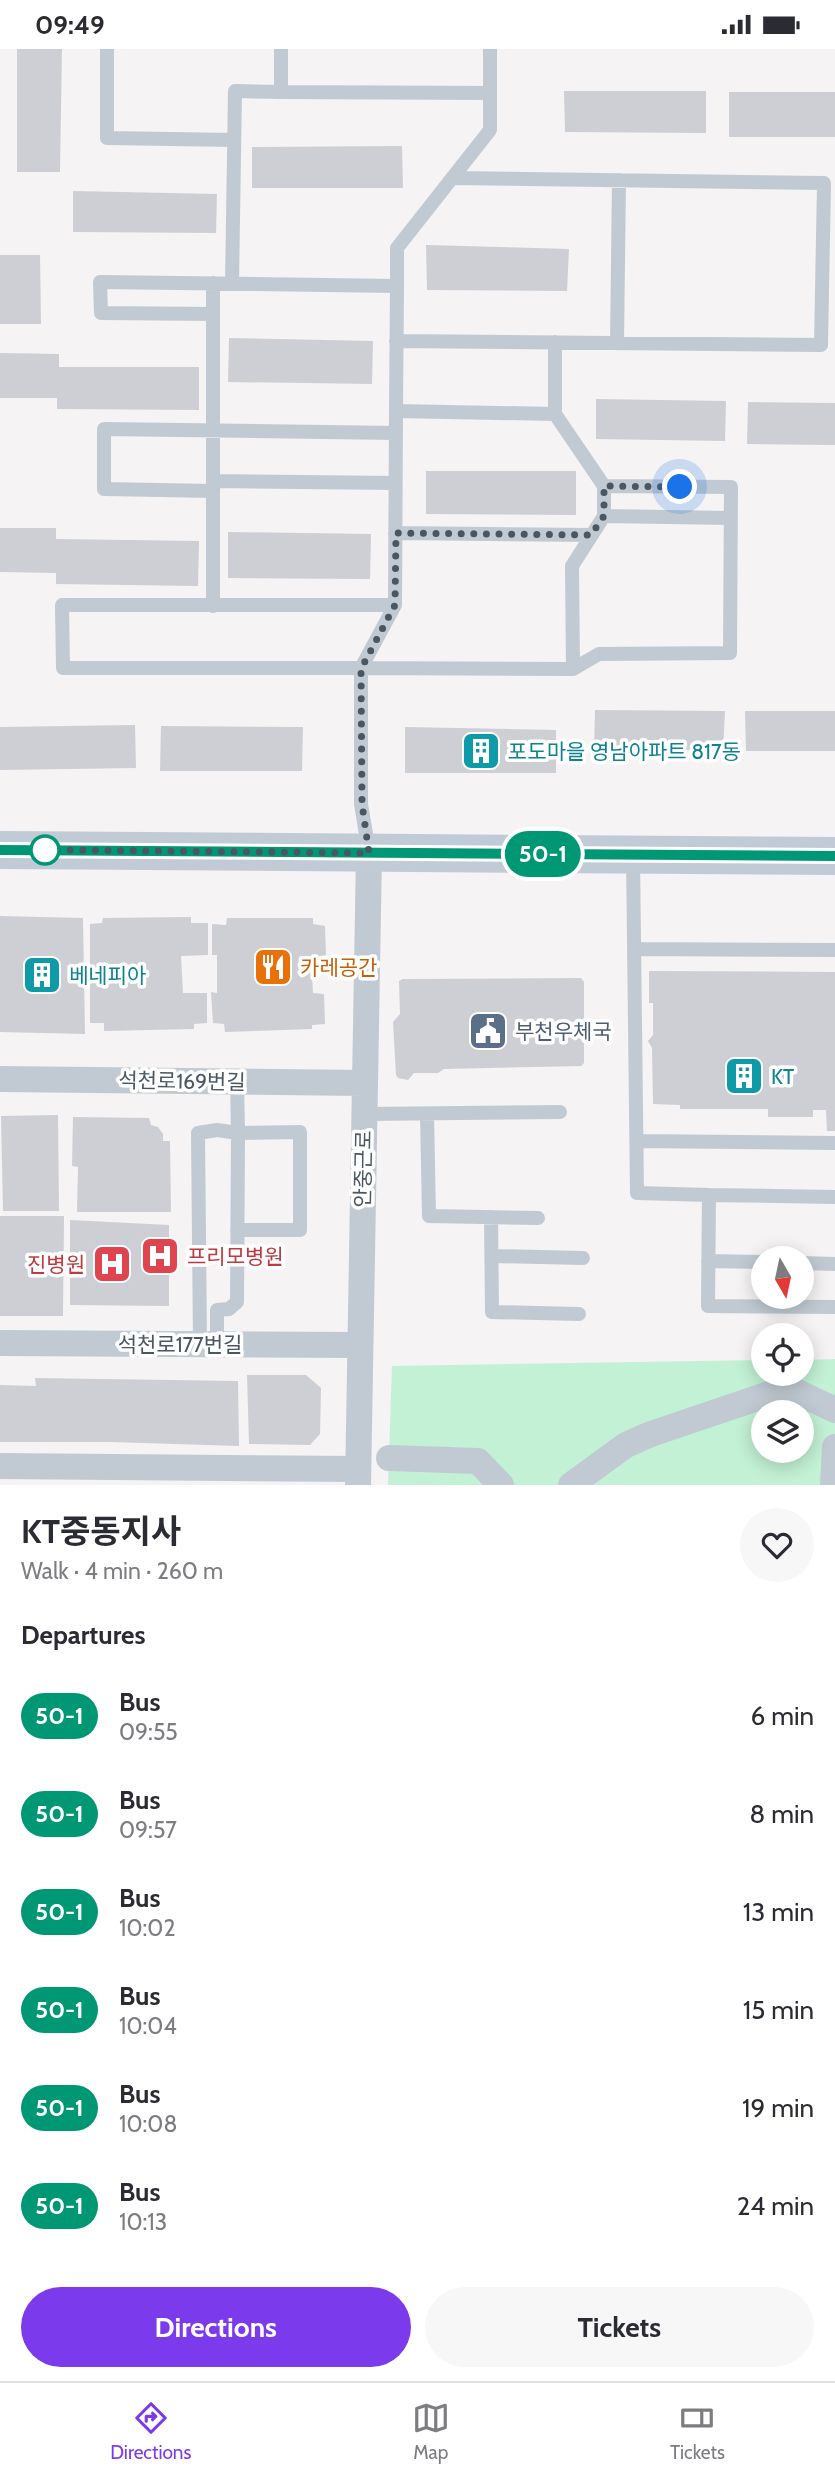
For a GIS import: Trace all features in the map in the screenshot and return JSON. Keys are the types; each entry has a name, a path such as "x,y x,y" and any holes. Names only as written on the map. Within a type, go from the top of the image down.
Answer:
{"street":[{"path":"0,850 835,856"},
{"name":"안중근로","path":"358,1477 369,853"},
{"name":"석천로169번길","path":"0,1079 365,1083"},
{"name":"석천로177번길","path":"0,1343 359,1345"},
{"path":"571,1485 626,1445 769,1394 797,1392 835,1410"},
{"path":"833,1485 835,1447"},
{"path":"389,1458 478,1461 501,1485"},
{"path":"0,1466 358,1477"}],"lane":[{"path":"107,49 107,138 234,140"},
{"path":"281,49 281,92"},
{"path":"369,853 362,804 361,669 395,605 397,248 490,129 490,49"},
{"path":"232,284 235,91 490,93"},
{"path":"396,341 821,345 824,183 452,178"},
{"path":"617,343 619,180"},
{"path":"213,314 101,313 100,282 397,286"},
{"path":"213,283 213,606"},
{"path":"555,342 555,414 604,486 604,516 572,566 573,669"},
{"path":"396,411 555,414"},
{"path":"395,482 104,489 104,429 396,433"},
{"path":"395,605 62,605 63,668 573,669 599,654 730,653 731,487 604,486"},
{"path":"604,516 731,517"},
{"path":"396,533 591,535"},
{"path":"632,855 637,1193 835,1197"},
{"path":"634,949 835,950"},
{"path":"208,1345 217,1310 229,1309 237,1302 237,1081"},
{"path":"364,1114 560,1112"},
{"path":"427,1114 429,1216 538,1217"},
{"path":"208,1345 198,1133 217,1130 238,1133 300,1132 300,1230 237,1230"},
{"path":"637,1141 835,1143"},
{"path":"709,1195 708,1306 835,1307"},
{"path":"491,1217 492,1312 579,1314"},
{"path":"492,1256 583,1258"},
{"path":"708,1261 751,1262"},
{"path":"814,1263 835,1264"}],"green space":[{"path":"835,1359 835,1485 388,1485 392,1366 751,1360 751,1386 814,1386 814,1360"}],"building":[{"path":"17,49 62,49 60,172 17,172"},
{"path":"564,91 706,91 706,133 565,132"},
{"path":"729,92 835,92 835,137 729,137"},
{"path":"402,146 403,188 252,188 252,147"},
{"path":"73,191 217,194 216,233 73,232"},
{"path":"426,245 569,249 567,291 427,290"},
{"path":"0,255 40,255 41,324 0,324"},
{"path":"229,338 373,341 372,384 228,382"},
{"path":"0,353 59,354 59,367 199,367 199,410 57,409 57,398 0,398"},
{"path":"596,399 726,401 725,441 596,439"},
{"path":"748,402 835,403 835,445 747,444"},
{"path":"426,471 576,471 576,515 426,514"},
{"path":"0,528 56,528 56,539 199,541 198,586 56,584 56,573 0,572"},
{"path":"228,532 371,534 370,579 228,578"},
{"path":"595,710 725,711 723,750 594,749"},
{"path":"745,711 835,711 835,751 746,751"},
{"path":"135,725 136,768 0,770 0,727"},
{"path":"161,726 303,727 302,771 160,771"},
{"name":"포도마을 영남아파트 817동","path":"405,727 556,730 556,773 405,773"},
{"name":"베네피아","path":"0,916 83,918 85,1034 0,1032"},
{"path":"191,917 191,923 208,923 208,955 181,956 183,993 207,993 207,1023 194,1024 194,1029 104,1031 104,1023 90,1023 90,924 102,923 103,918"},
{"path":"227,918 313,918 313,924 325,926 326,955 311,958 313,993 324,994 325,1024 312,1025 312,1029 225,1032 224,1024 213,1023 211,992 217,993 217,955 212,955 212,924 226,925"},
{"name":"KT","path":"649,971 835,972 835,1131 827,1131 826,1110 813,1110 813,1117 768,1117 768,1109 680,1109 680,1105 653,1104 652,1048 648,1041 653,1035"},
{"name":"부천우체국","path":"581,978 584,982 584,1063 581,1066 444,1069 438,1073 414,1073 408,1080 396,1075 393,1022 400,1014 399,981"},
{"path":"58,1115 59,1211 3,1211 1,1116"},
{"path":"73,1117 149,1118 151,1125 158,1127 163,1134 163,1141 170,1141 171,1212 77,1212 78,1167 72,1166"},
{"path":"0,1216 64,1216 63,1316 0,1316"},
{"path":"70,1220 169,1225 169,1306 70,1305"},
{"path":"247,1375 306,1375 321,1388 320,1434 310,1445 249,1444"},
{"path":"35,1378 238,1381 239,1446 0,1442 0,1385 36,1386"}],"bus line":[{"name":"50-1","path":"0,850 835,856"}],"place":[{"name":"포도마을 영남아파트 817동","path":"481,751"},
{"name":"카레공간","path":"273,967"},
{"name":"베네피아","path":"42,975"},
{"name":"부천우체국","path":"488,1031"},
{"name":"KT","path":"744,1076"},
{"name":"프리모병원","path":"160,1256"},
{"name":"진병원","path":"112,1264"}],"route":[{"path":"45,850 369,853 362,804 361,669 395,605 396,533 591,535 604,516 604,486 680,487"}]}
